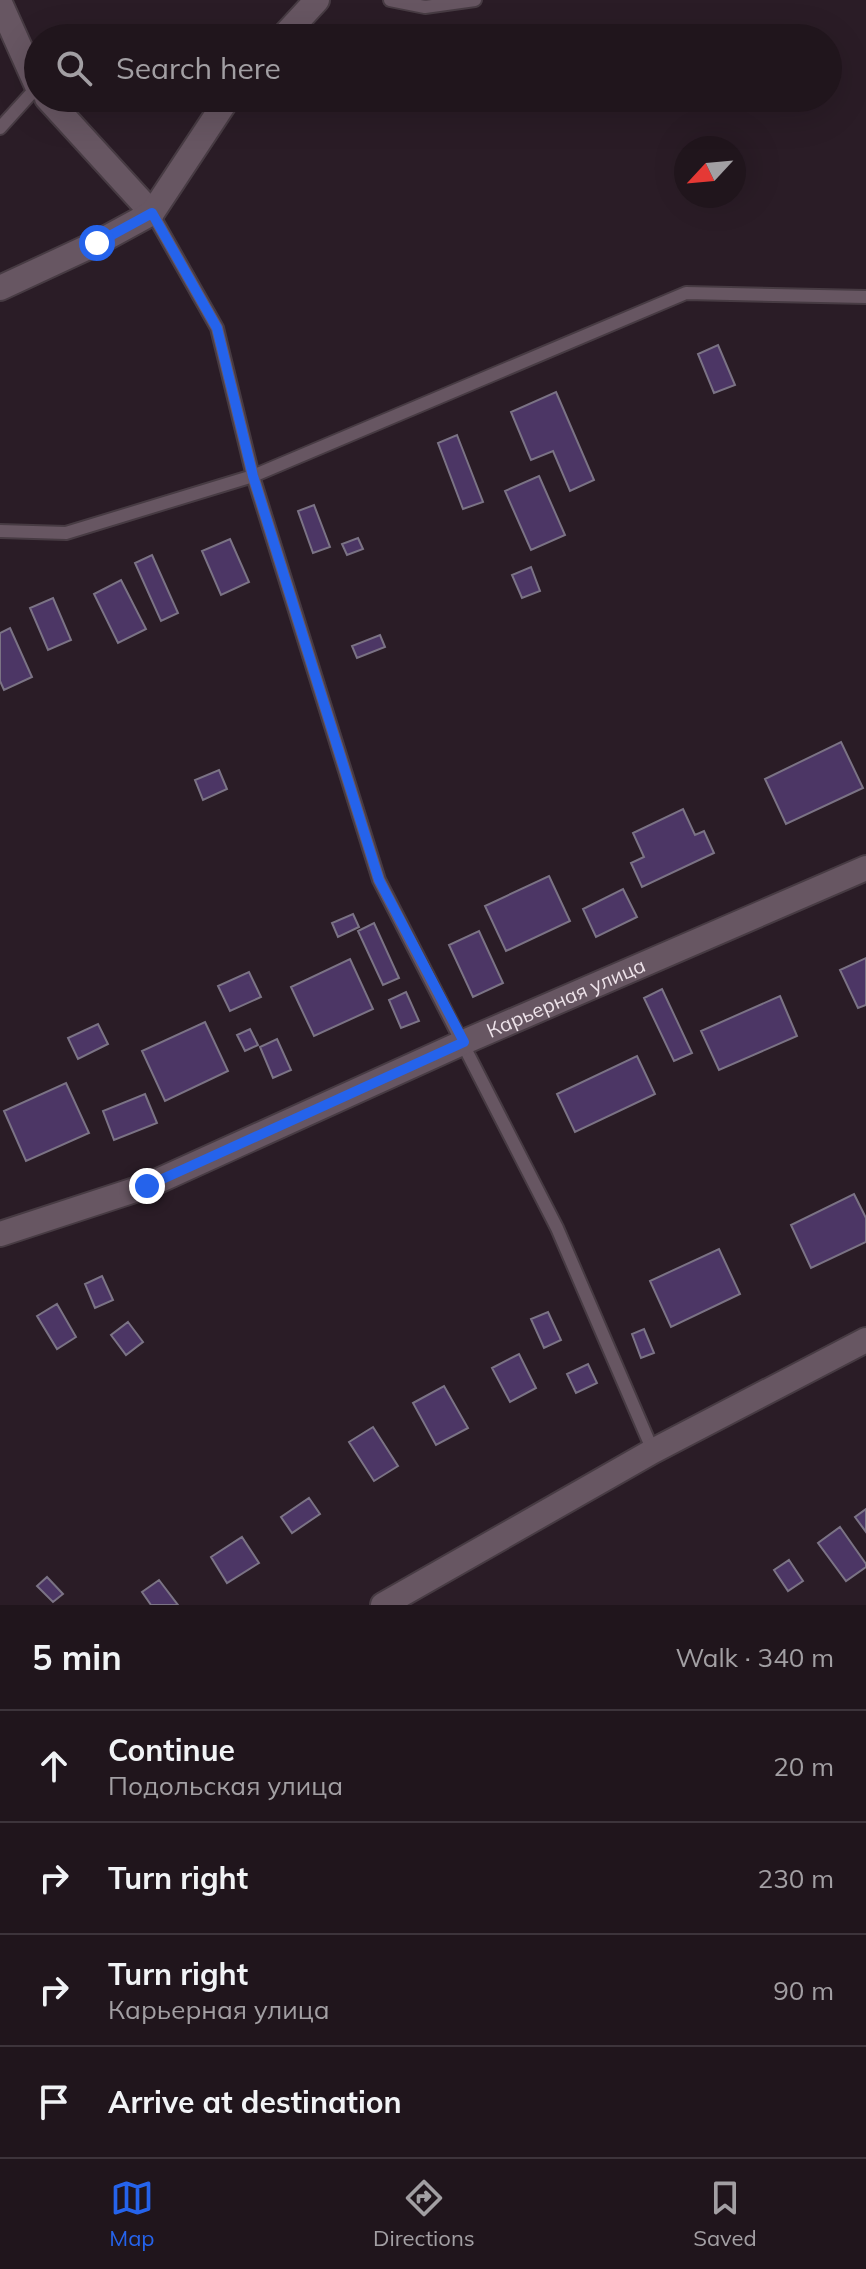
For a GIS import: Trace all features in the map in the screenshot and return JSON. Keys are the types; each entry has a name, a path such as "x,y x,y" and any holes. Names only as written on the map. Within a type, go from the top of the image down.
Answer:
{"street":[{"path":"295,24 317,0"},
{"path":"0,3 24,57"},
{"path":"60,112 152,213"},
{"path":"0,288 97,243 152,213 219,112"},
{"name":"Карьерная улица","path":"0,1234 147,1186 464,1042 866,868"},
{"path":"383,1605 653,1451 866,1340"}],"lane":[{"path":"390,0 425,7 475,0"},
{"path":"0,128 24,103"},
{"path":"152,213 217,328 253,476 379,880 557,1228 653,1451"},
{"path":"0,531 66,533 253,476 686,293 866,297"}],"building":[{"path":"718,345 735,385 714,393 698,354"},
{"path":"556,392 594,480 570,491 553,451 531,460 511,412"},
{"path":"457,435 483,502 463,509 438,443"},
{"path":"539,476 565,535 531,550 505,491"},
{"path":"314,505 330,547 313,553 298,511"},
{"path":"358,538 363,549 347,555 342,544"},
{"path":"230,539 249,582 221,595 202,551"},
{"path":"152,555 178,613 161,621 135,563"},
{"path":"531,567 540,591 522,598 512,575"},
{"path":"121,580 146,629 118,643 94,594"},
{"path":"53,598 71,640 48,650 30,608"},
{"path":"10,628 32,677 4,690 0,681 0,633"},
{"path":"380,635 385,647 357,658 352,646"},
{"path":"841,742 863,788 786,824 765,779"},
{"path":"219,770 227,789 203,800 195,780"},
{"path":"683,809 695,835 704,831 714,853 642,887 631,863 644,857 633,833"},
{"path":"549,876 570,921 506,951 485,906"},
{"path":"623,889 637,917 596,937 583,909"},
{"path":"353,914 359,927 338,937 332,923"},
{"path":"374,923 399,978 383,985 358,931"},
{"path":"479,931 503,983 473,997 449,945"},
{"path":"866,958 866,1005 858,1008 840,970"},
{"path":"350,959 373,1009 314,1036 291,987"},
{"path":"249,972 261,997 230,1011 218,986"},
{"path":"662,989 692,1053 674,1061 644,998"},
{"path":"406,992 419,1021 401,1028 389,1000"},
{"path":"780,996 797,1036 719,1070 701,1031"},
{"path":"205,1022 228,1071 165,1101 142,1051"},
{"path":"98,1024 108,1044 78,1059 68,1038"},
{"path":"250,1029 258,1045 245,1051 237,1035"},
{"path":"277,1039 291,1070 273,1078 260,1047"},
{"path":"637,1056 655,1094 575,1132 557,1094"},
{"path":"66,1083 89,1133 26,1161 4,1111"},
{"path":"145,1094 157,1123 114,1140 103,1111"},
{"path":"854,1194 866,1218 866,1242 811,1268 791,1225"},
{"path":"719,1249 740,1294 671,1327 650,1281"},
{"path":"102,1276 113,1300 95,1308 85,1284"},
{"path":"57,1304 76,1337 57,1349 37,1316"},
{"path":"548,1312 561,1340 544,1348 531,1319"},
{"path":"128,1322 143,1342 126,1355 111,1335"},
{"path":"644,1329 654,1353 641,1358 632,1334"},
{"path":"519,1354 536,1388 510,1402 492,1368"},
{"path":"588,1364 597,1383 576,1393 567,1374"},
{"path":"444,1386 468,1428 436,1445 413,1403"},
{"path":"373,1427 398,1466 374,1481 349,1442"},
{"path":"309,1498 320,1514 292,1533 281,1517"},
{"path":"866,1509 866,1532 855,1517"},
{"path":"840,1527 866,1564 846,1581 818,1543"},
{"path":"242,1537 259,1563 227,1583 211,1557"},
{"path":"789,1560 803,1581 788,1591 774,1570"},
{"path":"47,1577 63,1594 53,1602 37,1586"},
{"path":"159,1580 178,1605 151,1605 142,1592"}],"route":[{"path":"97,243 152,213 217,328 253,476 379,880 464,1042 147,1186"}]}
